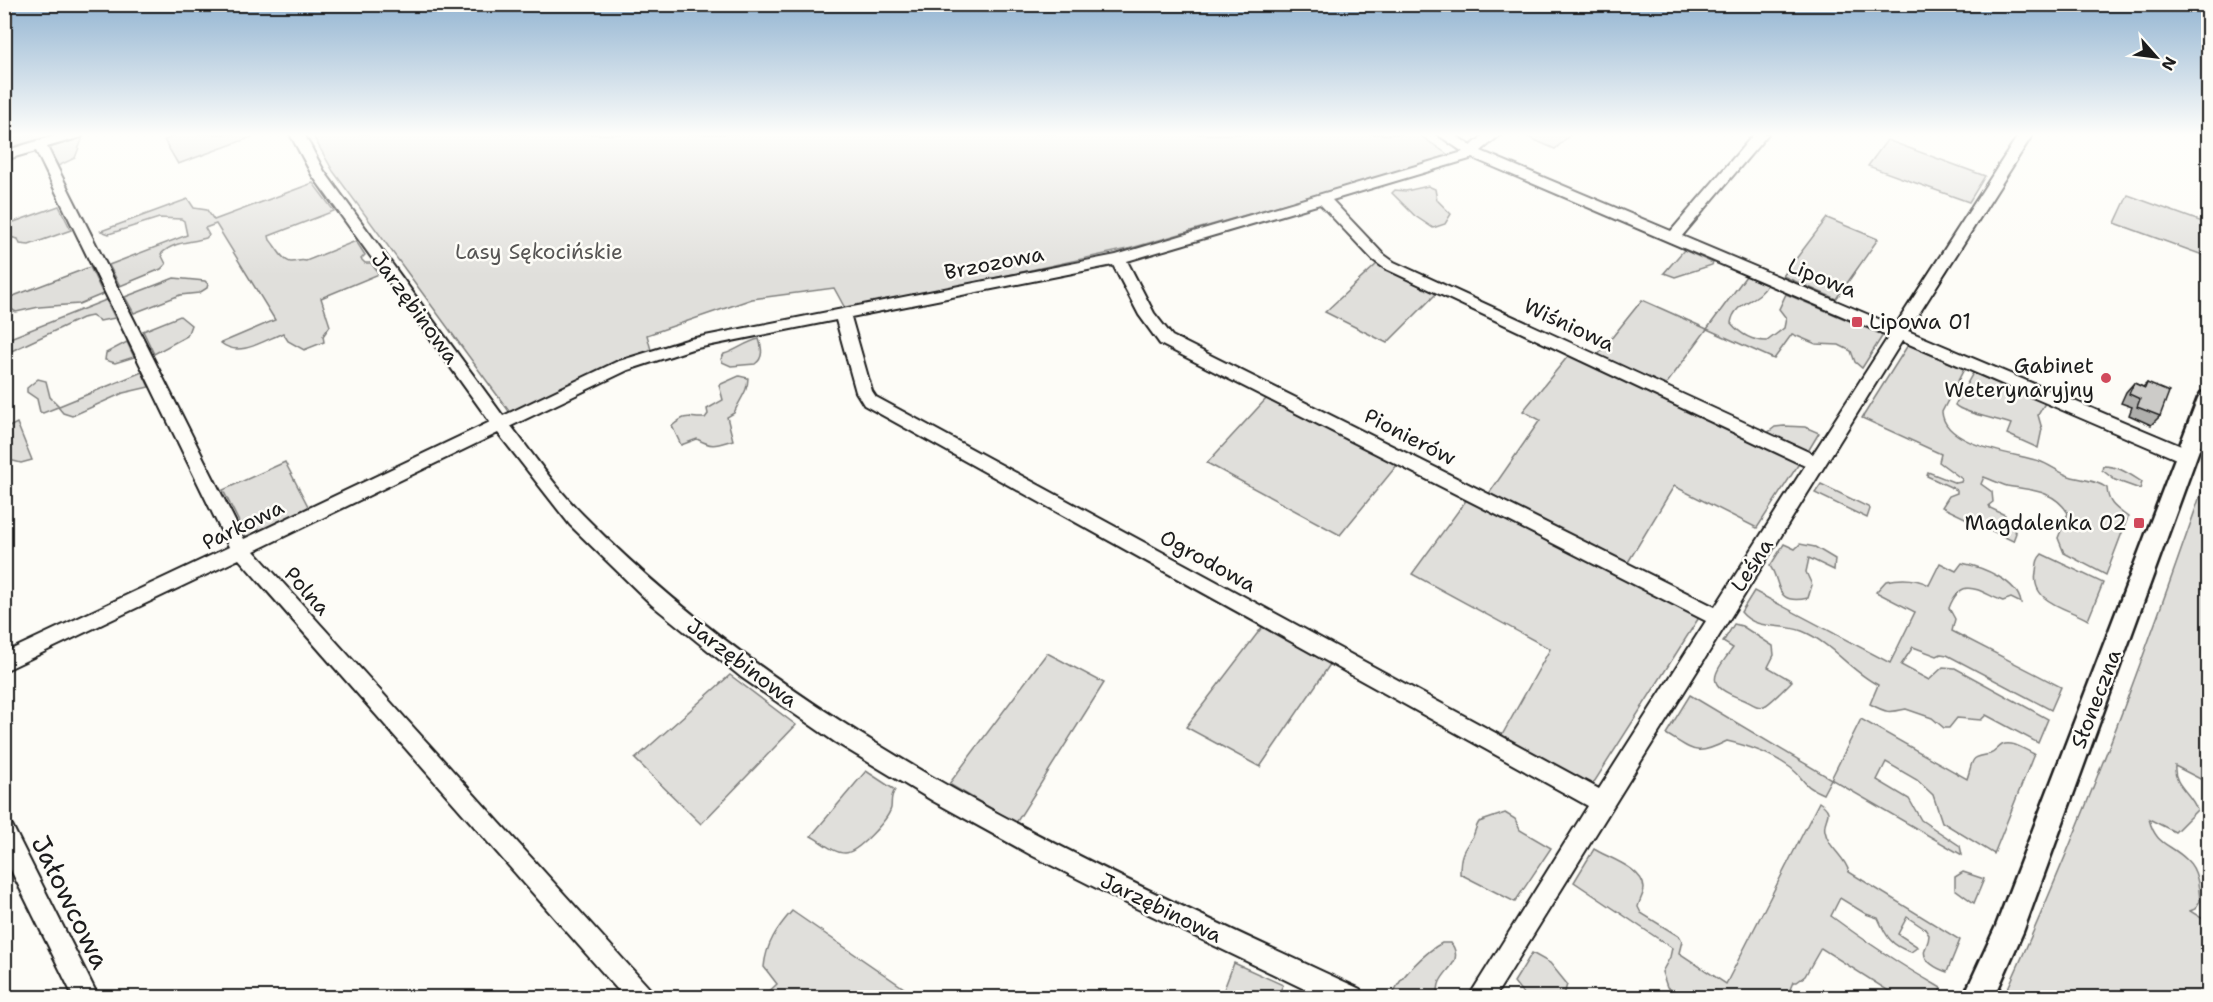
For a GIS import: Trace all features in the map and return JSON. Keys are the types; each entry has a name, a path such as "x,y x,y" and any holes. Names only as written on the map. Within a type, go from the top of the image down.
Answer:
{"main road":[{"name":"Słoneczna","path":"1978,998 2008,932 2208,398"}],"street":[{"name":"Polna","path":"57,181 225,522 242,551 641,998"},
{"name":"Jarzębinowa","path":"323,181 500,425 573,517 639,582 774,690 953,802 1031,844 1351,998"},
{"name":"Brzozowa","path":"500,425 622,366 690,344 1118,259 1380,181"},
{"name":"Lipowa","path":"1537,181 2187,456"},
{"path":"1672,239 1721,181"},
{"name":"Leśna","path":"1480,998 1996,181"},
{"name":"Wiśniowa","path":"1322,198 1378,257 1389,265 1816,463"},
{"name":"Pionierów","path":"1118,259 1152,323 1166,340 1718,618"},
{"name":"Ogrodowa","path":"842,315 864,392 870,401 1604,803"},
{"name":"Parkowa","path":"4,663 242,551 500,425"},
{"name":"Jałowcowa","path":"4,832 87,998"}],"green space":[{"name":"Lasy Sękocińskie","path":"340,181 1364,181 1128,249 846,310 834,288 752,299 647,335 651,350 511,414"},
{"path":"1909,181 1982,181 1969,202"},
{"path":"313,183 334,211 269,236 270,240 282,256 291,262 306,261 356,241 365,255 361,259 365,263 371,263 379,274 321,298 330,326 323,336 324,342 304,350 288,341 283,333 243,349 235,349 221,343 275,320 216,224 205,228 209,235 206,238 177,245 161,254 166,264 161,269 120,286 109,265 187,235 184,221 159,218 109,234 101,231 188,199 194,208 207,210 214,220"},
{"path":"1428,186 1435,189 1437,200 1451,214 1445,224 1433,228 1415,216 1392,193 1395,190 1406,191"},
{"path":"2128,195 2208,224 2208,257 2115,223"},
{"path":"59,206 71,230 29,245 20,244 18,239 5,236 5,230 11,223"},
{"path":"1827,218 1878,239 1836,299 1783,276"},
{"path":"1684,250 1713,263 1675,277 1664,273"},
{"path":"1377,264 1438,292 1387,343 1325,312"},
{"path":"90,267 103,294 79,304 39,307 16,312 11,309 8,298"},
{"path":"1746,276 1767,285 1763,291 1737,310 1731,323 1743,334 1752,338 1767,341 1784,328 1786,318 1779,309 1786,294 1883,335 1862,368 1855,362 1851,351 1839,345 1816,344 1792,334 1774,359 1707,329"},
{"path":"174,278 205,281 208,284 207,288 199,293 180,295 134,313 125,297"},
{"path":"106,300 115,318 100,321 92,316 82,318 5,354 5,340"},
{"path":"1642,300 1707,329 1665,386 1598,355"},
{"path":"180,316 191,325 187,336 154,354 143,331"},
{"path":"759,339 761,356 755,364 731,366 722,362 724,354"},
{"path":"127,342 134,357 115,363 105,360 106,353"},
{"path":"1908,345 1964,369 1942,412 1946,424 1954,433 1982,446 2039,461 2068,476 2095,482 2107,488 2111,502 2128,517 2106,575 2064,553 2058,538 2068,513 2049,495 2007,486 1984,477 1981,484 1992,492 1993,502 1989,505 1990,508 2005,515 2004,518 2016,533 2013,541 1942,507 1949,496 1957,493 1957,490 1927,476 1928,472 1956,483 1961,482 1962,479 1939,462 1941,454 1862,418"},
{"path":"1569,355 1800,462 1757,528 1674,486 1627,564 1488,495 1540,420 1523,411"},
{"path":"142,372 149,387 123,393 72,416 63,413 58,407 40,412 37,399 27,392 27,388 38,379 46,381 50,397 59,406"},
{"path":"1973,373 2045,403 2038,415 2042,429 2038,448 2007,434 2011,424 1972,413 1955,405"},
{"path":"739,376 748,378 748,383 734,413 727,417 733,440 715,445 697,439 681,445 672,426 688,417 705,418 708,414 707,409 723,400 719,385"},
{"path":"1267,398 1398,464 1340,535 1207,463"},
{"path":"17,423 32,460 21,463 9,460 5,451 5,429"},
{"path":"1775,427 1805,427 1819,433 1807,453 1766,434"},
{"path":"285,462 309,508 247,538 223,490"},
{"path":"2103,466 2119,469 2133,476 2142,482 2140,489 2115,480 2102,470"},
{"path":"2208,473 2208,783 2175,766 2177,779 2197,810 2175,832 2149,819 2160,839 2181,854 2191,864 2196,874 2200,901 2195,909 2190,911 2208,922 2208,997 2004,997 2087,803"},
{"path":"1821,484 1868,507 1870,509 1867,518 1815,493"},
{"path":"1467,499 1700,616 1591,787 1501,737 1550,649 1412,574"},
{"path":"1784,544 1795,549 1800,544 1815,547 1835,559 1834,570 1809,558 1806,572 1812,585 1808,598 1789,599 1780,591 1770,566"},
{"path":"2042,554 2103,583 2088,620 2052,603 2039,591 2036,572 2038,560"},
{"path":"1940,563 1956,571 1962,563 1998,576 2013,588 2021,603 2011,598 2003,601 1979,590 1965,588 1954,598 1949,608 1955,619 1952,631 2061,687 2051,710 1947,655 1937,656 1913,647 1901,665 1929,680 1943,667 1955,668 2048,719 2038,743 1986,715 1981,720 1957,718 1949,728 1944,728 1932,718 1906,709 1891,712 1880,709 1870,704 1878,685 1813,636 1794,629 1754,622 1741,612 1754,591 1890,663 1915,612 1876,592 1886,581 1891,580 1913,580 1929,585"},
{"path":"1734,624 1742,626 1773,646 1774,655 1768,667 1792,681 1764,706 1755,706 1721,689 1717,684 1715,678 1720,665 1733,648 1723,642"},
{"path":"1263,626 1331,663 1260,767 1186,727"},
{"path":"1047,653 1104,683 1016,823 949,784"},
{"path":"730,675 796,725 701,824 635,759"},
{"path":"1690,695 1831,779 1823,794 1807,785 1791,768 1760,751 1727,741 1708,749 1695,750 1666,734"},
{"path":"1861,719 1967,779 1975,758 1992,753 2002,745 2014,745 2034,754 1994,854 1942,822 1933,795 1917,780 1886,762 1877,780 1909,799 1921,820 1960,846 1962,855 1831,779"},
{"path":"866,771 895,790 891,808 878,828 857,848 845,853 836,851 811,836"},
{"path":"1819,802 1828,813 1825,826 1827,837 1849,872 1960,940 1947,972 1935,967 1925,957 1929,935 1925,929 1907,917 1898,934 1918,947 1911,952 1899,947 1890,939 1878,918 1866,914 1840,898 1831,916 1882,952 1941,988 1937,997 1898,997 1821,948 1805,976 1793,982 1787,997 1686,998 1667,987 1662,972 1672,948 1574,882 1594,849 1624,864 1642,881 1644,888 1638,907 1641,913 1680,937 1682,941 1679,953 1726,984"},
{"path":"1505,813 1515,819 1520,830 1551,848 1515,902 1460,874 1463,853 1479,822"},
{"path":"1963,872 1984,879 1974,903 1955,889 1955,877"},
{"path":"792,911 908,991 902,998 763,997 777,984 764,967 767,951 777,930"},
{"path":"1442,943 1451,943 1455,951 1455,958 1440,981 1439,997 1393,996 1395,989 1413,966"},
{"path":"1532,953 1550,963 1567,984 1565,992 1559,997 1526,997 1514,982"},
{"path":"1234,963 1283,985 1277,997 1221,997"}],"building":[{"path":"2134,383 2145,388 2147,383 2169,392 2160,416 2137,407 2140,399 2129,394"}],"place":[{"name":"Lipowa 01","path":"1857,322"},
{"name":"Gabinet Weterynaryjny","path":"2106,378"},
{"name":"Magdalenka 02","path":"2139,523"}]}
